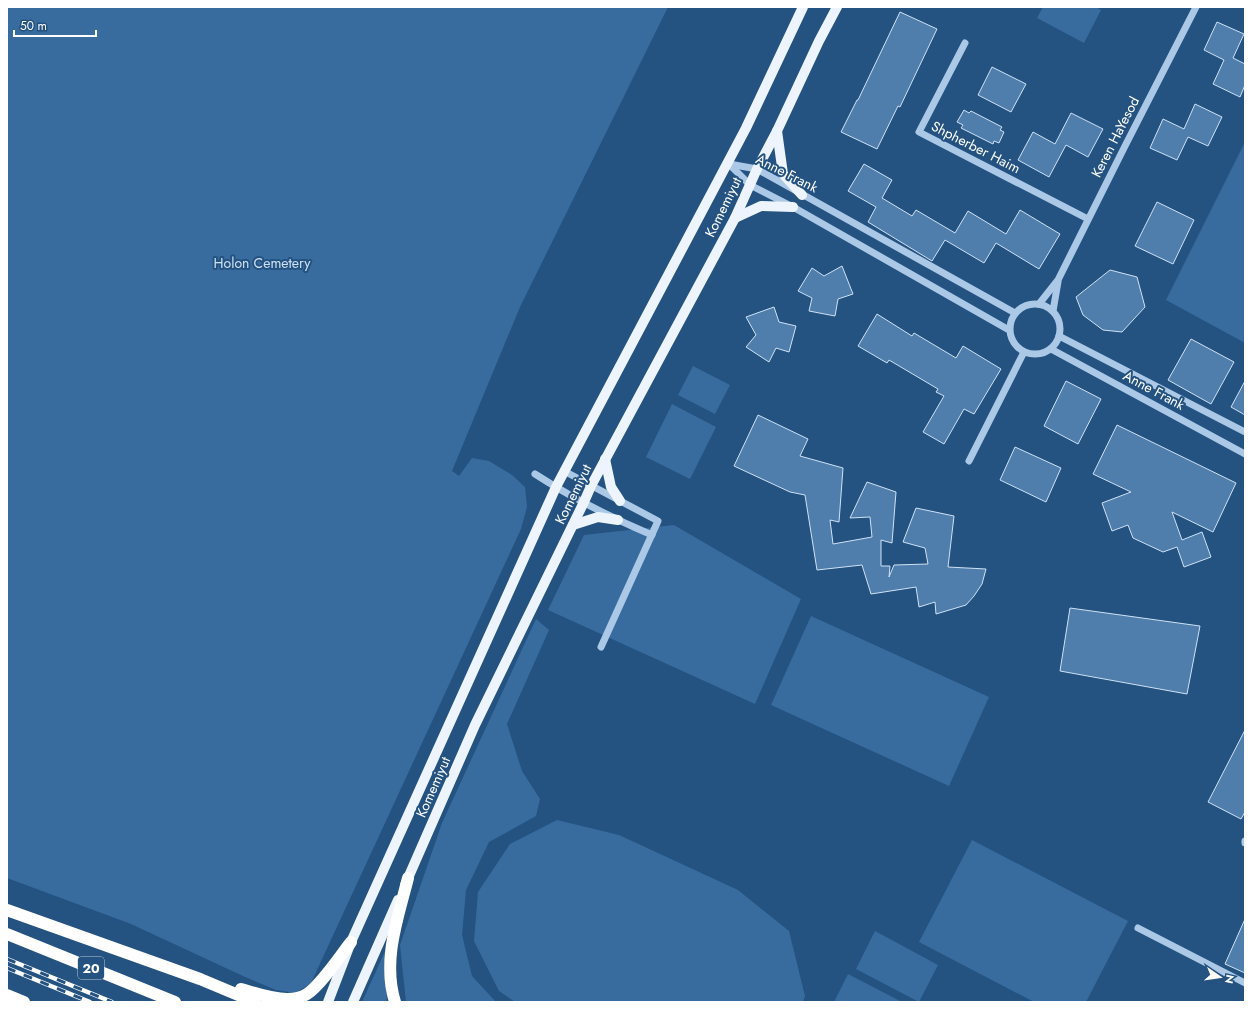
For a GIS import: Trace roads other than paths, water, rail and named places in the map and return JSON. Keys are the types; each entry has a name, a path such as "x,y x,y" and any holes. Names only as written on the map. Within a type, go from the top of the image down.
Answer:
{"highway":[{"path":"396,1002 391,984 390,956 408,878"},
{"path":"7,910 200,979 255,1002"},
{"name":"20","path":"7,934 175,1002"},
{"path":"200,979 277,998 294,999 306,995 316,987 351,942"},
{"path":"7,995 24,1002"}],"main road":[{"name":"Komemiyut","path":"328,1002 351,942 556,487 728,163 803,7"},
{"name":"Komemiyut","path":"352,1002 475,725 591,486 735,218 757,169 837,7"},
{"path":"777,131 783,174 802,195"},
{"path":"735,218 761,206 793,207"},
{"path":"605,459 611,487 620,501"},
{"path":"573,525 598,517 618,520"}],"street":[{"name":"Keren HaYesod","path":"1039,304 1058,280 1124,146 1196,7"},
{"name":"Shpherber Haim","path":"965,43 919,132 1088,219"},
{"name":"Anne Frank","path":"728,163 757,169 1015,313"},
{"name":"Anne Frank","path":"728,163 750,185 793,207 1009,330"},
{"name":"Keren HaYesod","path":"1053,311 1058,280"},
{"path":"1030,304 1039,304 1046,306 1053,311 1058,318 1060,327 1059,336 1051,349 1043,353 1034,354 1024,352 1016,346 1011,338 1009,330 1010,321 1015,313 1022,307 1030,304"},
{"name":"Anne Frank","path":"1059,336 1245,432"},
{"name":"Anne Frank","path":"1051,349 1245,454"},
{"path":"969,461 1024,352"},
{"path":"564,471 658,520 601,647"},
{"path":"535,474 618,520 652,535"},
{"path":"1138,928 1245,983"}],"railway":[{"path":"7,959 112,1002"},
{"path":"7,968 90,1002"}],"park label":[{"name":"Holon Cemetery","path":"262,263"}]}
